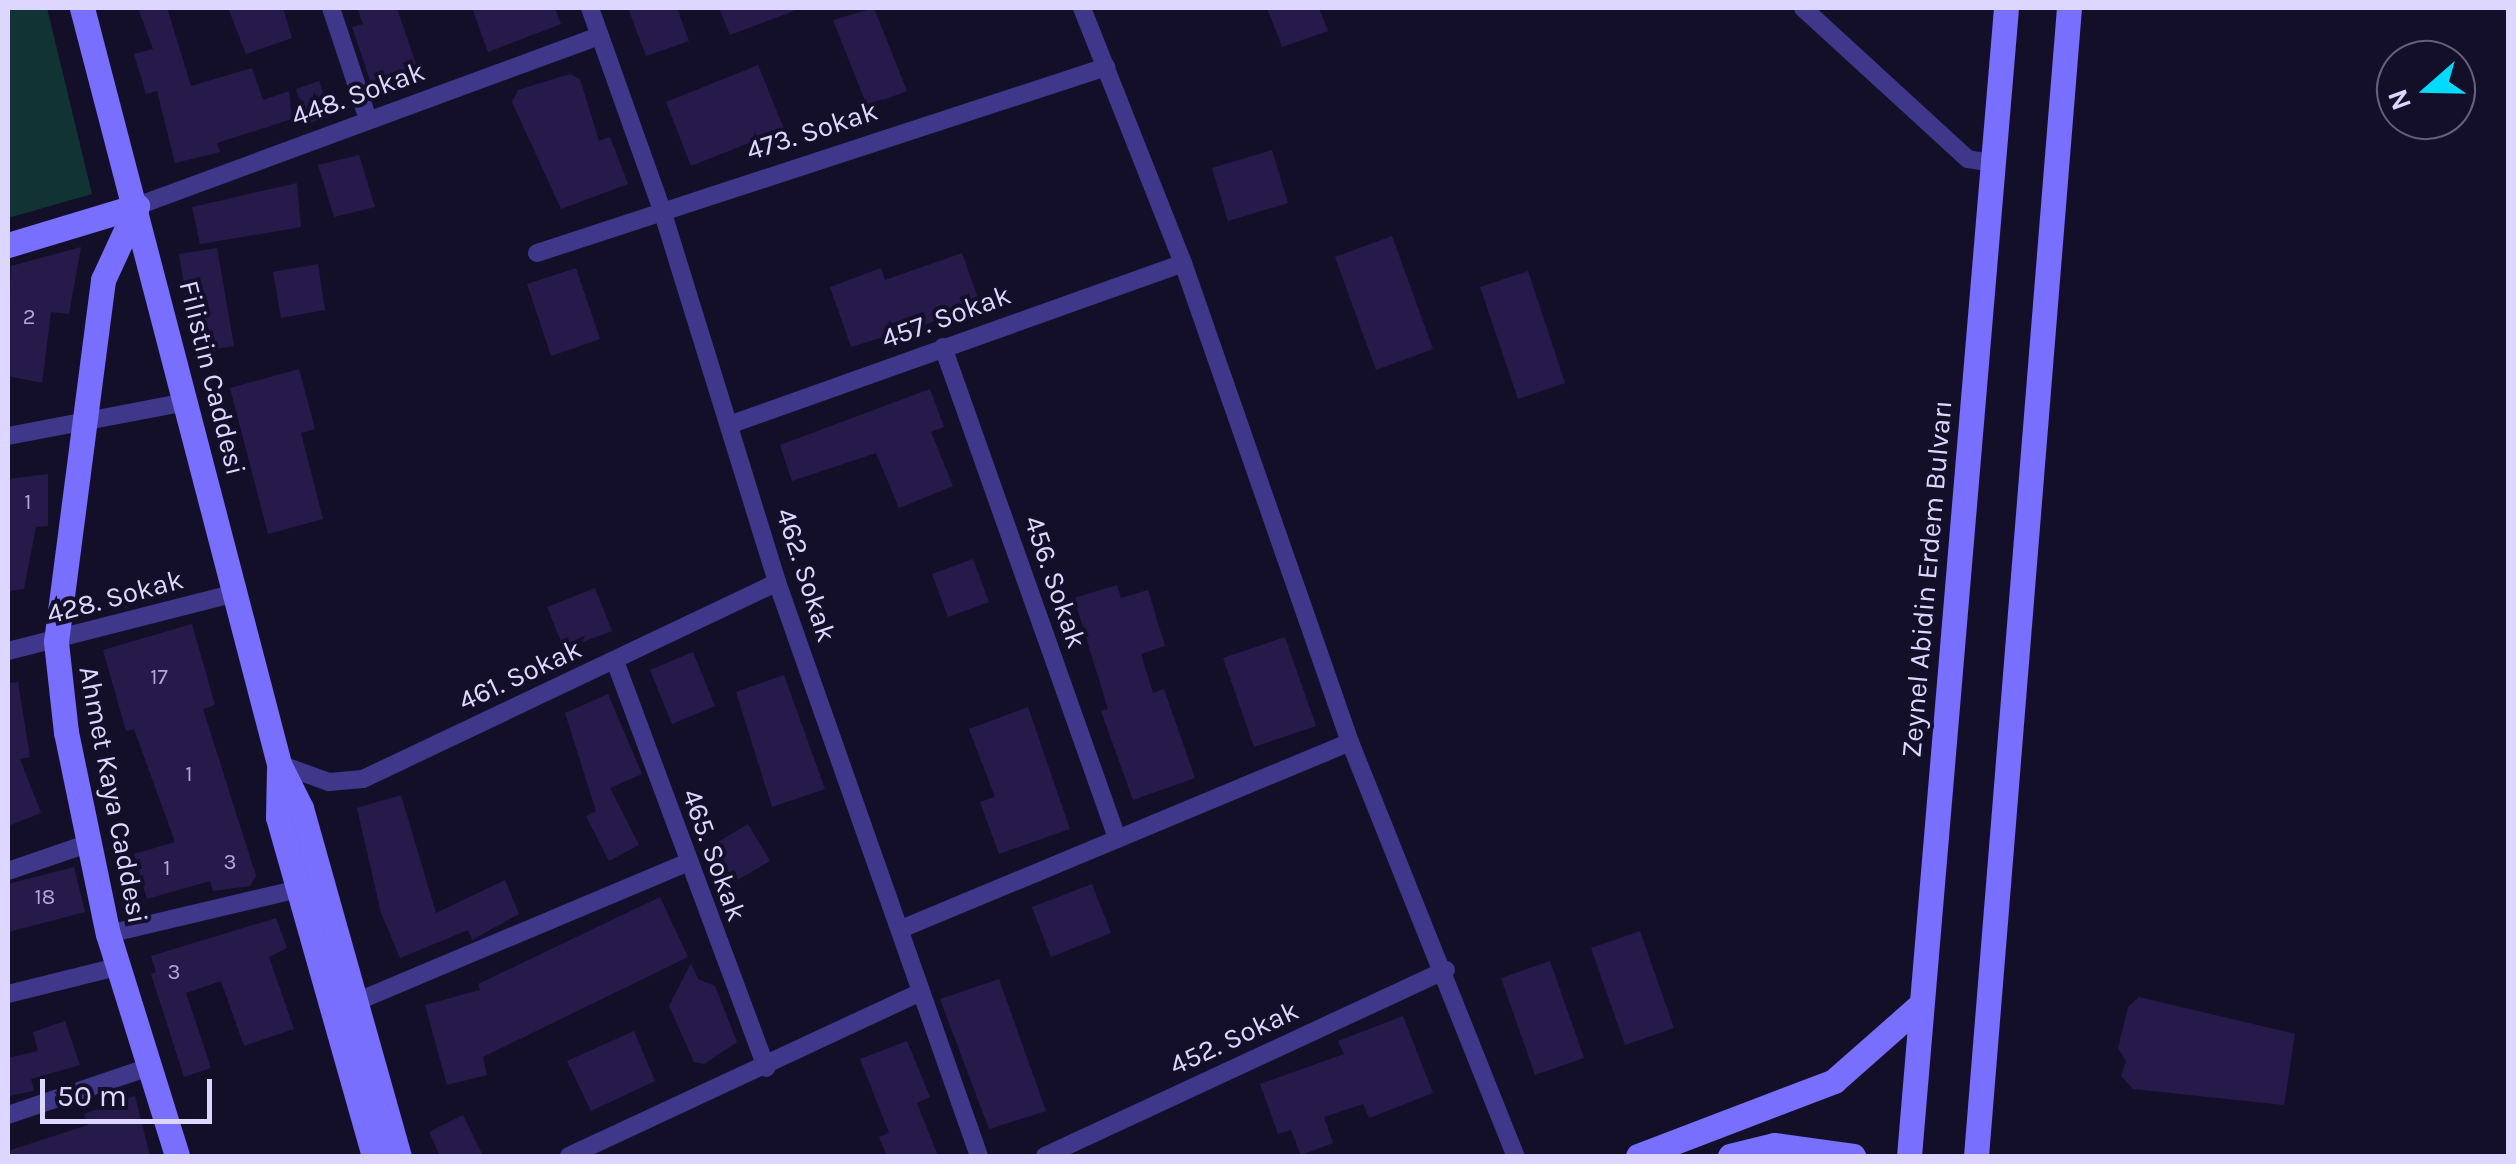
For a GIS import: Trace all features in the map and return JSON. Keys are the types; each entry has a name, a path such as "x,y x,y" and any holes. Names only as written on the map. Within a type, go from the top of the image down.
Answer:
{"street":[{"name":"Filistin Caddesi","path":"82,8 137,206 279,764 300,808 399,1156"},
{"path":"330,8 368,118"},
{"name":"462. Sokak","path":"590,8 661,207 777,582 900,929 918,992 979,1156"},
{"path":"1082,8 1183,263 1350,742 1446,970 1516,1156"},
{"path":"1803,8 1968,159 1995,164"},
{"name":"Zeynel Abidin Erdem Bulvarı","path":"1909,1156 1918,1007 2006,8"},
{"path":"1976,1156 2069,8"},
{"name":"448. Sokak","path":"137,206 600,36"},
{"name":"473. Sokak","path":"537,253 661,207 1106,67"},
{"path":"8,245 137,206"},
{"name":"Ahmet Kaya Caddesi","path":"137,206 103,280 56,642 87,844 108,934 146,1068 177,1156"},
{"name":"457. Sokak","path":"728,425 1183,263"},
{"name":"456. Sokak","path":"943,347 1116,835"},
{"path":"8,436 86,418 187,402"},
{"name":"461. Sokak","path":"279,764 329,782 363,779 777,582"},
{"name":"428. Sokak","path":"8,651 56,642 236,593"},
{"name":"465. Sokak","path":"615,661 766,1068"},
{"path":"900,929 1116,835 1350,742"},
{"name":"Filistin Caddesi","path":"279,764 278,817 374,1156"},
{"path":"8,871 87,844"},
{"path":"358,1001 687,862"},
{"path":"108,934 298,890"},
{"path":"8,994 116,967"},
{"name":"452. Sokak","path":"1045,1156 1446,970"},
{"path":"568,1156 766,1068 918,992"},
{"path":"1638,1156 1834,1081 1918,1007"},
{"path":"8,1114 146,1068"},
{"path":"1730,1156 1774,1145 1853,1156"}],"green space":[{"path":"8,8 47,8 92,194 8,218"}],"building":[{"path":"138,8 167,8 191,86 252,68 263,100 289,91 292,119 217,143 220,152 175,163 157,91 146,94 134,54 153,49"},
{"path":"228,8 283,8 292,38 246,54"},
{"path":"357,8 397,8 420,76 374,92 352,27 363,24"},
{"path":"472,8 555,8 561,24 488,52"},
{"path":"628,8 677,8 689,41 646,56"},
{"path":"719,8 799,8 799,9 730,35"},
{"path":"874,8 907,91 867,106 833,20"},
{"path":"1267,8 1319,8 1328,31 1282,47"},
{"path":"758,65 784,129 691,166 666,102"},
{"path":"570,74 580,79 599,141 610,137 628,184 561,209 512,102 518,90"},
{"path":"319,81 331,116 306,124 296,89"},
{"path":"1272,150 1288,203 1228,221 1212,168"},
{"path":"359,155 375,207 334,217 318,165"},
{"path":"297,183 301,227 200,244 192,207"},
{"path":"1392,236 1433,349 1376,370 1335,257"},
{"path":"81,247 69,314 51,312 42,383 8,376 11,266"},
{"path":"217,248 234,346 195,352 179,254"},
{"path":"962,253 981,307 851,347 830,287 881,268 885,280"},
{"path":"318,264 325,310 281,318 273,272"},
{"path":"576,268 600,339 551,356 527,284"},
{"path":"1528,271 1565,383 1518,399 1480,287"},
{"path":"299,369 315,429 301,433 323,519 268,534 230,388"},
{"path":"930,389 944,427 931,432 953,486 899,508 876,453 792,481 780,445"},
{"path":"48,474 48,526 36,527 24,589 8,591 8,479"},
{"path":"973,559 989,602 948,617 932,574"},
{"path":"1117,585 1121,598 1148,590 1165,646 1141,654 1153,693 1164,689 1195,778 1133,800 1101,711 1108,709 1074,598"},
{"path":"595,588 612,631 564,649 547,607"},
{"path":"192,624 215,705 203,709 256,876 250,886 213,891 210,881 147,899 134,854 175,842 134,729 126,731 103,650"},
{"path":"1285,637 1316,726 1254,747 1223,658"},
{"path":"693,652 715,706 672,724 650,670"},
{"path":"784,675 825,789 772,807 736,692"},
{"path":"18,682 30,757 20,759 41,813 8,826 8,683"},
{"path":"608,694 642,774 610,788 639,845 609,861 586,816 596,811 565,713"},
{"path":"1028,707 1070,829 999,854 980,802 995,797 969,729"},
{"path":"401,795 436,913 505,880 519,914 472,940 468,930 400,958 381,913 357,808"},
{"path":"748,824 770,861 734,882 713,845"},
{"path":"74,867 85,912 8,932 8,884"},
{"path":"1092,884 1111,933 1051,957 1032,907"},
{"path":"660,897 688,957 483,1057 487,1075 447,1085 425,1005 480,990 478,984"},
{"path":"276,918 287,948 269,957 294,1029 244,1046 221,981 186,993 211,1068 184,1077 151,974 156,972 151,956"},
{"path":"1640,931 1674,1028 1625,1045 1591,948"},
{"path":"1550,961 1584,1058 1535,1075 1501,978"},
{"path":"691,963 698,979 715,986 737,1042 704,1064 694,1062 669,1006"},
{"path":"999,979 1046,1111 989,1129 940,999"},
{"path":"2139,997 2295,1034 2284,1105 2133,1089 2121,1076 2126,1061 2118,1048 2128,1007"},
{"path":"1403,1016 1433,1093 1369,1118 1363,1104 1324,1117 1333,1143 1301,1155 1291,1130 1278,1134 1260,1084 1344,1054 1338,1041"},
{"path":"65,1021 80,1065 31,1079 34,1091 8,1096 8,1058 38,1051 33,1032"},
{"path":"634,1031 655,1081 591,1111 567,1061"},
{"path":"907,1041 930,1097 917,1103 938,1156 887,1156 879,1137 889,1133 860,1059"},
{"path":"135,1096 150,1156 8,1156 8,1151 88,1125 84,1114"},
{"path":"463,1115 483,1156 440,1156 429,1132"}]}
